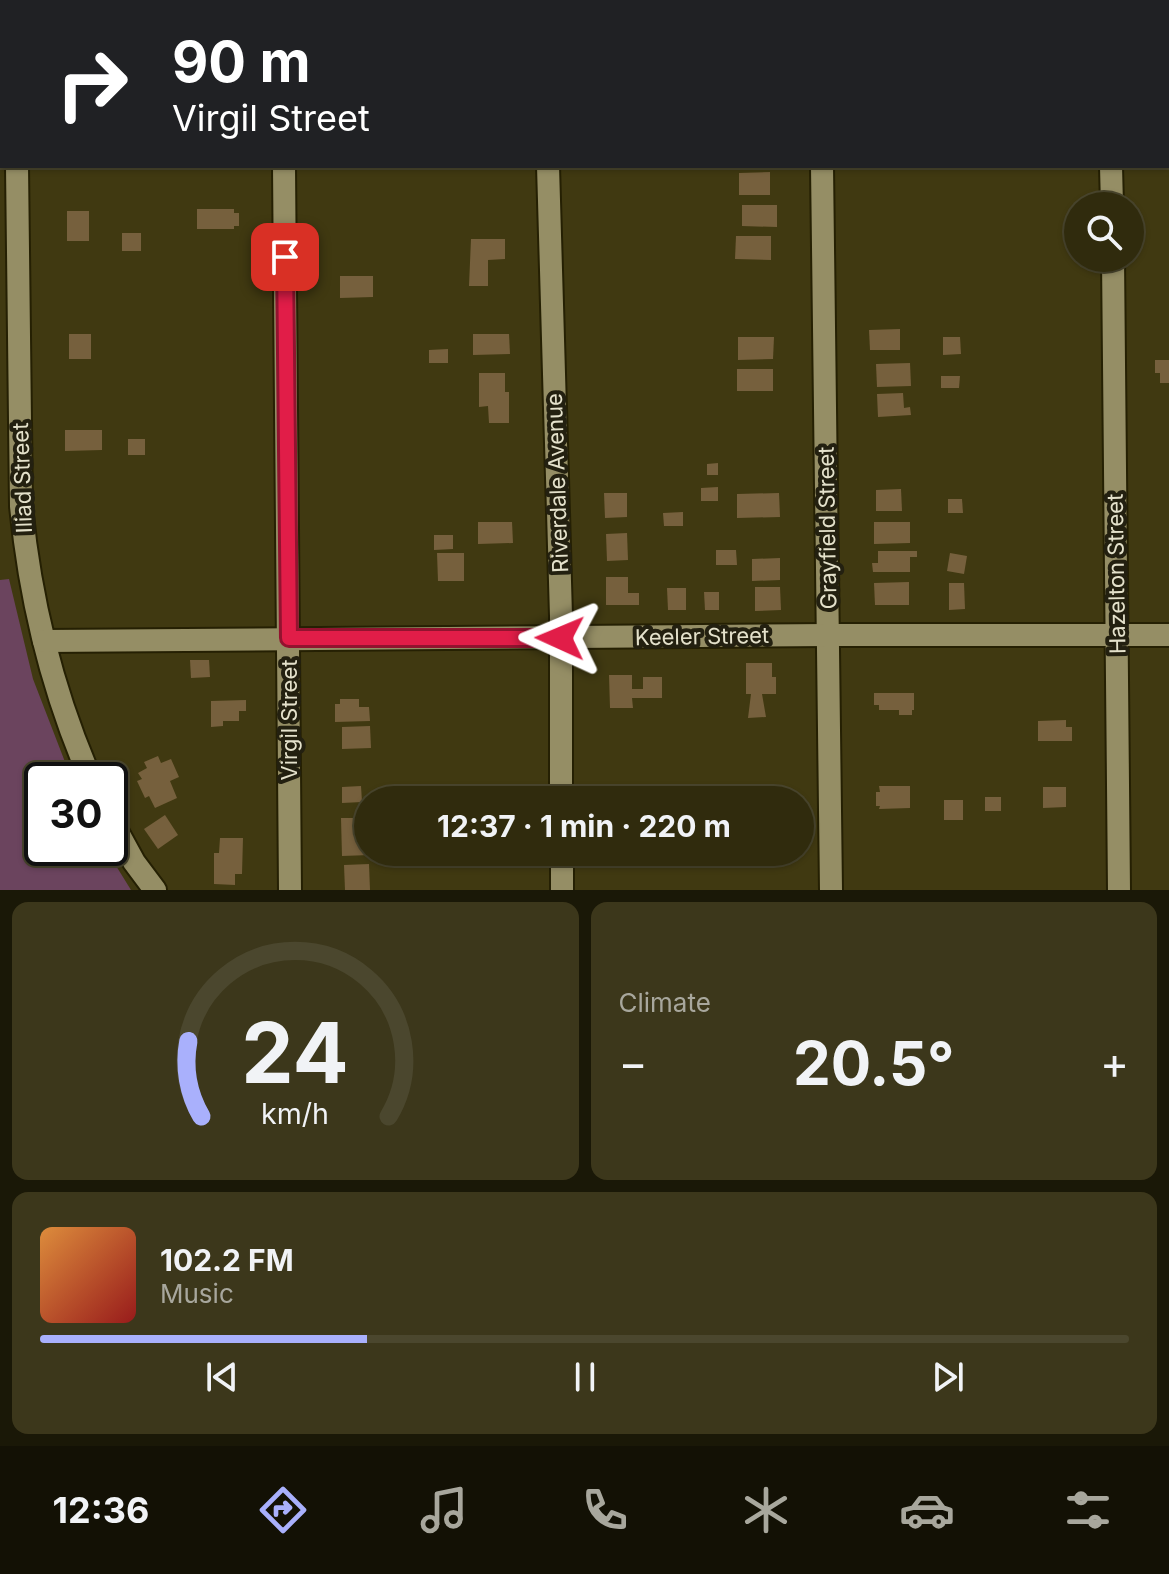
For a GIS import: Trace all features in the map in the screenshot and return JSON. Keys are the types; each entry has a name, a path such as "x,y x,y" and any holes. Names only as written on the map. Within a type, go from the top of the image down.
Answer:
{"street":[{"name":"Iliad Street","path":"17,168 21,506 25,553 61,707 84,762"},
{"name":"Virgil Street","path":"284,168 290,890"},
{"name":"Riverdale Avenue","path":"548,168 561,786"},
{"name":"Grayfield Street","path":"822,168 831,890"},
{"path":"1111,168 1112,192"},
{"name":"Hazelton Street","path":"1113,272 1119,890"},
{"name":"Keeler Street","path":"44,641 1169,635"},
{"path":"128,851 155,890"},
{"path":"562,866 562,890"}],"shaded area":[{"path":"9,579 33,679 65,762 24,762 24,866 116,866 131,890 0,890 0,580"}],"building":[{"path":"770,172 770,195 739,195 739,173"},
{"path":"742,205 777,205 777,227 742,226"},
{"path":"197,209 234,209 234,213 239,213 239,226 234,226 234,229 197,229"},
{"path":"67,211 89,211 89,241 67,241"},
{"path":"122,233 141,233 141,251 122,251"},
{"path":"736,236 771,236 771,260 735,259"},
{"path":"471,239 505,239 505,259 488,260 488,286 469,286"},
{"path":"340,276 373,276 373,297 340,298"},
{"path":"900,329 900,350 870,350 869,330"},
{"path":"69,334 91,334 91,359 69,359"},
{"path":"473,334 509,334 510,354 473,355"},
{"path":"738,337 774,337 773,359 738,360"},
{"path":"943,337 960,337 961,354 943,355"},
{"path":"448,349 448,363 429,363 429,350"},
{"path":"1155,360 1169,360 1169,383 1160,383 1160,373 1155,373"},
{"path":"910,363 911,386 877,387 876,364"},
{"path":"737,369 773,369 773,391 737,391"},
{"path":"479,373 505,373 505,392 509,392 509,423 489,423 488,406 479,407"},
{"path":"941,376 960,376 959,388 941,388"},
{"path":"903,393 904,408 910,407 911,415 878,417 877,394"},
{"path":"65,430 102,430 102,450 65,451"},
{"path":"128,439 145,439 145,455 128,455"},
{"path":"718,463 718,475 707,475 707,464"},
{"path":"718,487 718,501 701,501 701,488"},
{"path":"901,489 902,511 876,511 876,490"},
{"path":"604,493 627,493 627,517 605,518"},
{"path":"779,493 780,517 737,518 737,494"},
{"path":"948,499 962,499 963,513 948,513"},
{"path":"683,512 683,526 664,526 663,513"},
{"path":"478,522 512,522 513,543 478,544"},
{"path":"874,522 910,522 910,543 874,544"},
{"path":"627,533 628,560 607,561 606,534"},
{"path":"434,535 453,535 453,549 434,550"},
{"path":"716,550 736,550 737,565 716,565"},
{"path":"878,551 917,551 917,557 910,557 910,572 873,572 872,563 878,563"},
{"path":"437,553 464,553 464,581 438,581"},
{"path":"950,553 967,556 964,574 947,571"},
{"path":"780,558 780,580 752,581 752,559"},
{"path":"606,577 628,577 628,593 639,593 639,605 606,605"},
{"path":"909,582 909,605 875,605 874,583"},
{"path":"949,583 964,583 965,609 949,610"},
{"path":"755,587 780,587 781,610 755,611"},
{"path":"667,588 686,588 686,610 668,610"},
{"path":"704,592 719,592 719,610 705,610"},
{"path":"190,660 209,660 210,677 191,678"},
{"path":"746,663 772,663 776,694 762,694 766,717 748,718 751,694 746,694"},
{"path":"609,675 632,675 632,689 643,689 643,677 662,677 662,698 632,698 633,708 610,708"},
{"path":"874,693 914,693 912,715 899,715 899,710 879,710 879,705 874,705"},
{"path":"340,699 359,699 359,707 369,707 370,721 335,722 335,704 340,704"},
{"path":"246,700 246,711 239,711 239,721 223,721 223,726 211,727 211,701"},
{"path":"1066,720 1066,727 1072,727 1072,741 1038,741 1038,721"},
{"path":"370,726 371,748 342,749 342,727"},
{"path":"158,756 161,763 171,759 179,777 170,781 177,798 155,808 149,796 145,798 137,781 142,779 138,773 147,768 144,762"},
{"path":"354,786 354,802 342,803 342,787"},
{"path":"879,786 910,786 910,808 879,809 880,806 876,806 876,792 880,792"},
{"path":"1043,787 1066,787 1066,807 1043,808"},
{"path":"985,797 1001,797 1001,811 985,811"},
{"path":"944,800 963,800 963,820 944,820"},
{"path":"165,815 178,835 158,849 144,829"},
{"path":"341,818 354,818 354,856 342,856"},
{"path":"220,838 243,838 242,874 235,874 235,885 214,884 214,853 219,853"},
{"path":"344,865 369,866 370,890 345,890"}],"route":[{"path":"285,257 289,638 560,638"}]}
